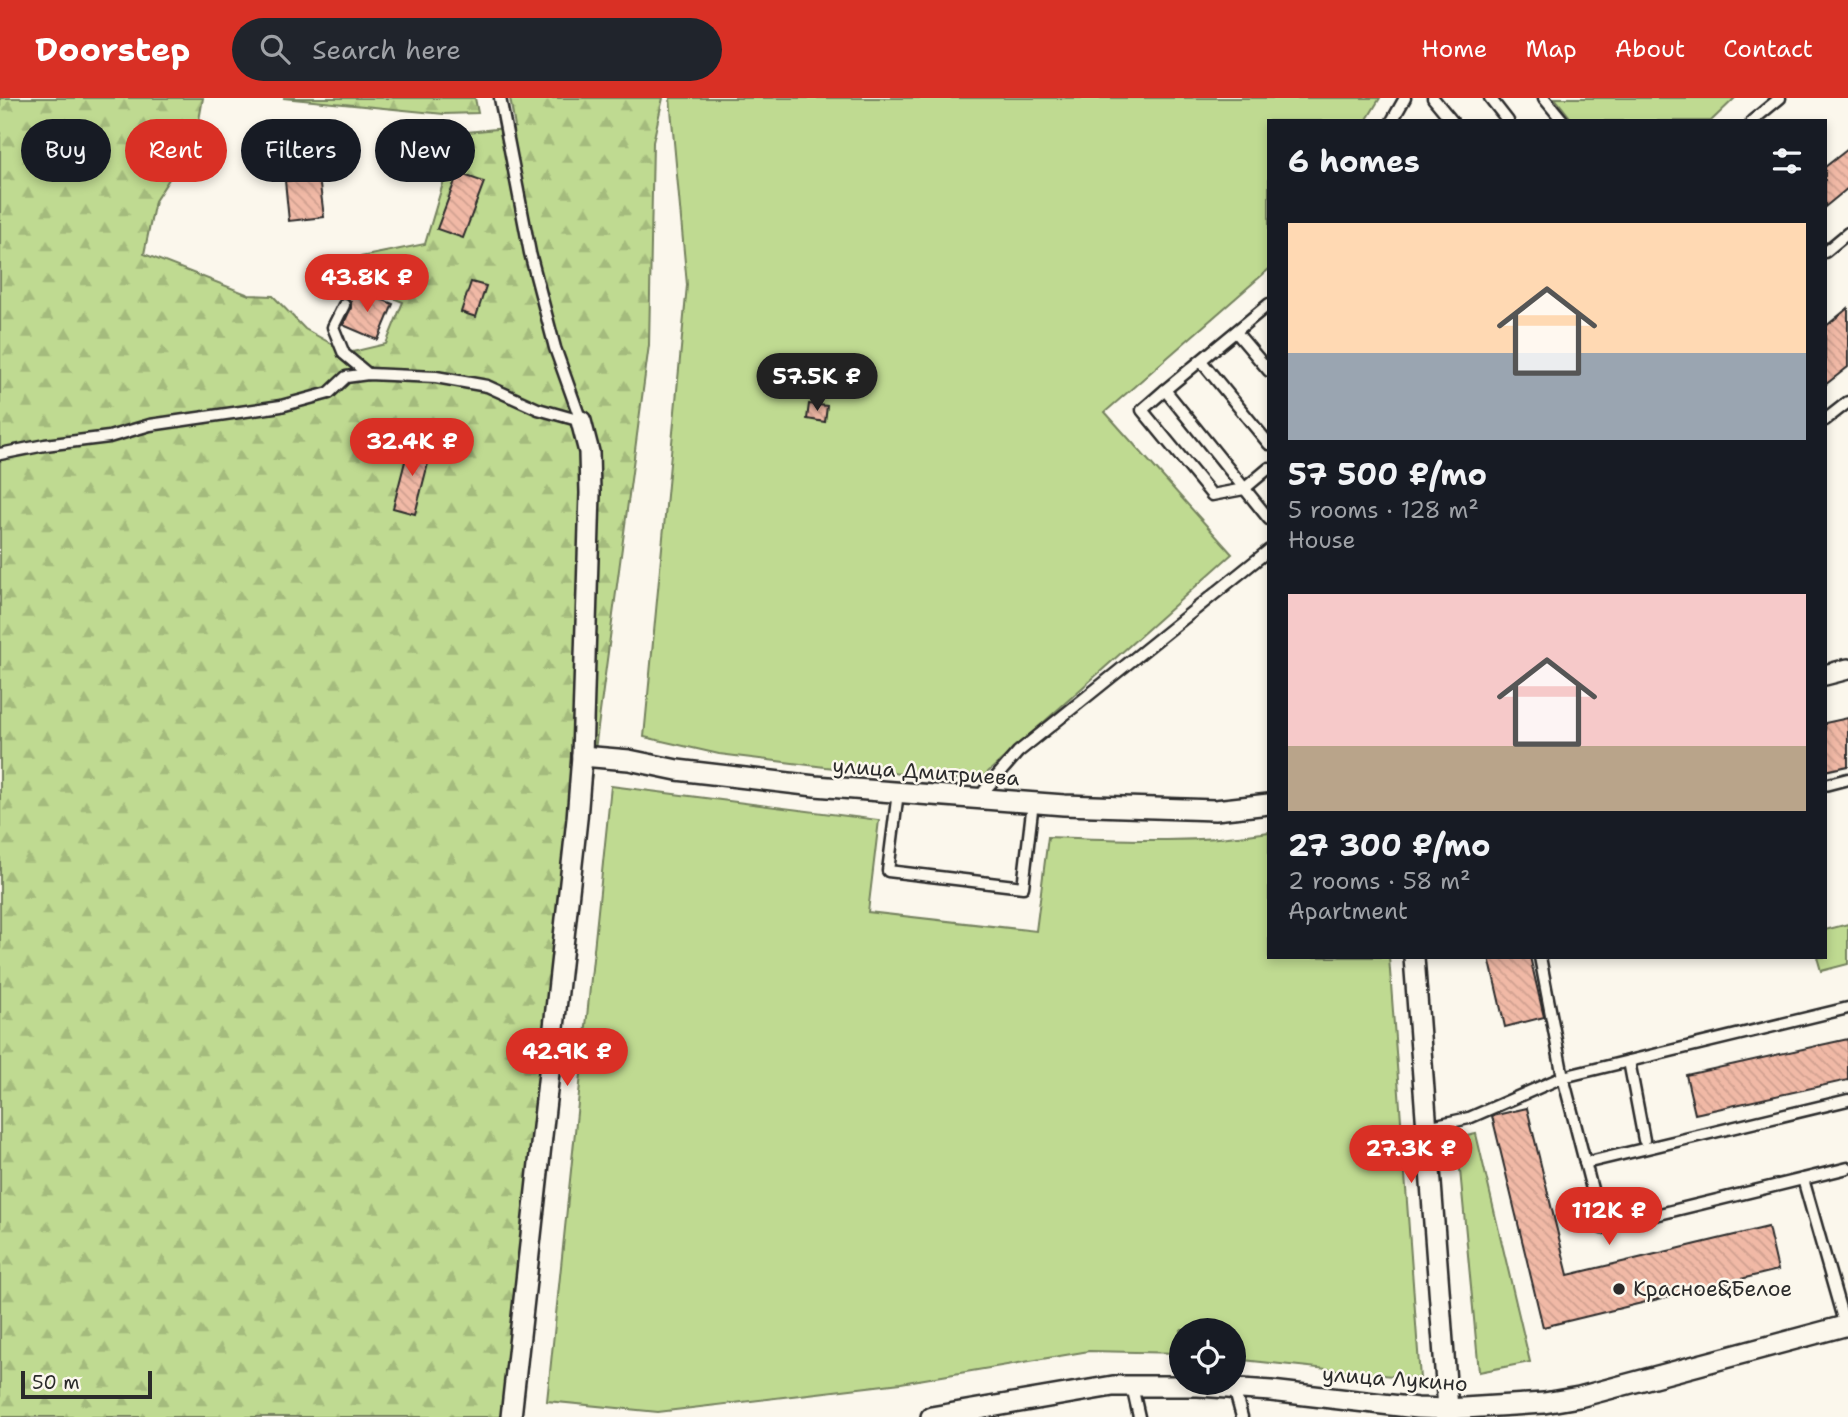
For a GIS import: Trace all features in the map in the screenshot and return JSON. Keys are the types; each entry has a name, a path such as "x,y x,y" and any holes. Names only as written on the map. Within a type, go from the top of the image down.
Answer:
{"street":[{"path":"512,1417 582,756 590,493 589,452 581,421"},
{"path":"1827,674 1848,669"},
{"name":"улица Дмитриева","path":"582,756 629,760 677,770 760,780 1033,803 1216,810 1267,804"},
{"path":"1414,959 1448,1409"},
{"name":"улица Лукино","path":"1246,1389 1417,1408 1448,1409 1544,1403 1579,1397 1846,1325"},
{"name":"улица Лукино","path":"931,1417 1020,1409 1113,1387 1169,1386"}],"lane":[{"path":"500,98 530,253 555,348 581,421"},
{"path":"1394,119 1405,98"},
{"path":"1433,98 1450,119"},
{"path":"1490,98 1506,119"},
{"path":"1544,98 1561,119"},
{"path":"1754,119 1780,98"},
{"path":"1827,250 1848,233"},
{"path":"344,305 332,327 344,354 368,374"},
{"path":"1267,307 1142,410 1212,495 1244,489 1267,470"},
{"path":"1236,332 1267,369"},
{"path":"1201,360 1267,442"},
{"path":"0,454 109,437 150,425 281,405 329,393 346,377 368,374 436,377 487,386 538,409 581,421"},
{"path":"1165,390 1267,517"},
{"path":"1827,418 1848,402"},
{"path":"978,798 1018,752 1267,552"},
{"path":"1827,784 1848,779"},
{"path":"898,792 888,871 1023,887 1033,803"},
{"path":"1540,959 1563,1077 1602,1228 1848,1168"},
{"path":"1427,1127 1469,1118 1563,1077 1848,1008"},
{"path":"1629,1061 1644,1140"},
{"path":"1586,1163 1848,1100"},
{"path":"1804,1179 1846,1325"},
{"path":"1132,1387 1139,1417"},
{"path":"1236,1395 1242,1417"}],"green space":[{"path":"0,98 203,98 199,119 125,119 125,182 167,182 155,201 144,254 249,295 273,296 305,329 348,353 386,344 403,302 336,275 346,260 425,244 443,182 475,182 475,131 515,127 510,98 663,98 653,142 649,345 506,1417 0,1417"},
{"path":"283,98 475,98 478,113 444,114"},
{"path":"670,98 1380,98 1367,119 1267,119 1267,271 1105,412 1232,554 978,781 719,754 644,737 687,285"},
{"path":"1555,98 1735,98 1713,119 1571,119"},
{"path":"611,786 879,820 868,912 1036,931 1048,837 1187,840 1267,832 1267,959 1389,959 1420,1379 1246,1360 1246,1318 1169,1318 1169,1353 1089,1351 901,1383 658,1412 547,1401"},
{"path":"1848,924 1848,964 1821,971 1818,959 1827,959 1827,929"},
{"path":"1476,1134 1530,1362 1479,1372 1457,1138"}],"building":[{"path":"1848,149 1848,188 1827,205 1827,165"},
{"path":"475,179 484,182 463,238 437,229 455,182 475,182"},
{"path":"285,182 320,182 324,217 289,221"},
{"path":"471,282 486,286 476,317 461,312"},
{"path":"352,287 393,304 378,340 343,325 351,308 348,299"},
{"path":"1848,308 1848,367 1827,383 1827,325"},
{"path":"809,404 827,406 825,422 807,419"},
{"path":"410,442 432,448 415,514 393,508"},
{"path":"1848,718 1848,766 1827,771 1827,723"},
{"path":"1489,959 1530,959 1544,1017 1505,1027"},
{"path":"1848,1039 1848,1080 1695,1114 1686,1075"},
{"path":"1527,1108 1568,1275 1768,1227 1778,1270 1543,1327 1492,1116"}],"place":[{"name":"Красное&Белое","path":"1619,1289"}]}
